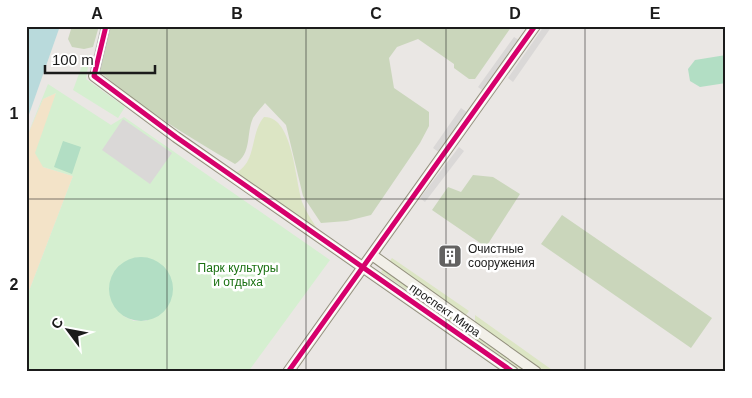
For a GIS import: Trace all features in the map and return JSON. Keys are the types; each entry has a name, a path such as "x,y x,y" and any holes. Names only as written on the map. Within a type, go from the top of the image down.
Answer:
{"street":[{"path":"94,76 106,26"},
{"path":"288,372 535,26"},
{"name":"проспект Мира","path":"94,76 176,137 364,265 514,372"},
{"name":"проспект Мира","path":"372,254 536,372"},
{"path":"459,332 466,322"}],"green space":[{"path":"72,26 99,26 93,47 84,49 72,47 68,39"},
{"path":"111,26 512,26 475,79 469,79 454,68 454,64 418,39 397,47 389,58 394,88 429,112 429,126 420,143 371,215 347,221 321,223 303,196 286,125 265,103 253,118 244,155 235,164 165,121 99,71"},
{"path":"86,55 90,55 86,79 125,107 118,118 73,90"},
{"path":"726,55 726,83 700,87 690,81 688,69 695,60"},
{"name":"Парк культуры и отдыха","path":"48,84 111,125 124,117 330,260 248,372 26,372 26,299 73,176 43,167 35,153 56,93 43,99 26,139","holes":["135,258 144,258 158,264 168,275 171,283 171,299 146,321 134,321 123,316"]},
{"path":"264,117 274,120 282,127 292,153 303,204 319,232 232,174 240,170 250,157 256,132"},
{"path":"63,141 81,147 72,174 54,167"},
{"path":"473,175 493,177 520,194 486,247 432,210 448,187 461,192"},
{"path":"562,215 712,318 691,348 541,244"},
{"path":"141,257 159,262 164,266 168,271 173,289 168,307 164,312 159,316 141,321 123,316 118,312 114,307 109,289 114,271 118,266 123,262"},
{"path":"392,258 469,311 466,315 389,262"},
{"path":"383,269 456,320 454,323 381,272"},
{"path":"475,315 555,372 546,372 475,322"},
{"path":"471,331 529,372 524,372 469,334"}],"sand":[{"path":"56,93 43,167 73,176 26,299 26,139 43,99"}],"shaded area":[{"path":"544,26 552,26 513,82 508,78"},
{"path":"514,37 519,40 482,90 478,87"},
{"path":"461,108 468,113 440,153 433,148"},
{"path":"123,119 172,153 150,184 102,150"},
{"path":"459,147 464,151 425,202 420,198"}],"water":[{"path":"26,26 60,26 26,123"}],"cycle path":[{"path":"106,26 94,76 176,137 513,372"},
{"path":"288,372 535,26"}],"place":[{"name":"Очистные сооружения","path":"450,256"}]}
